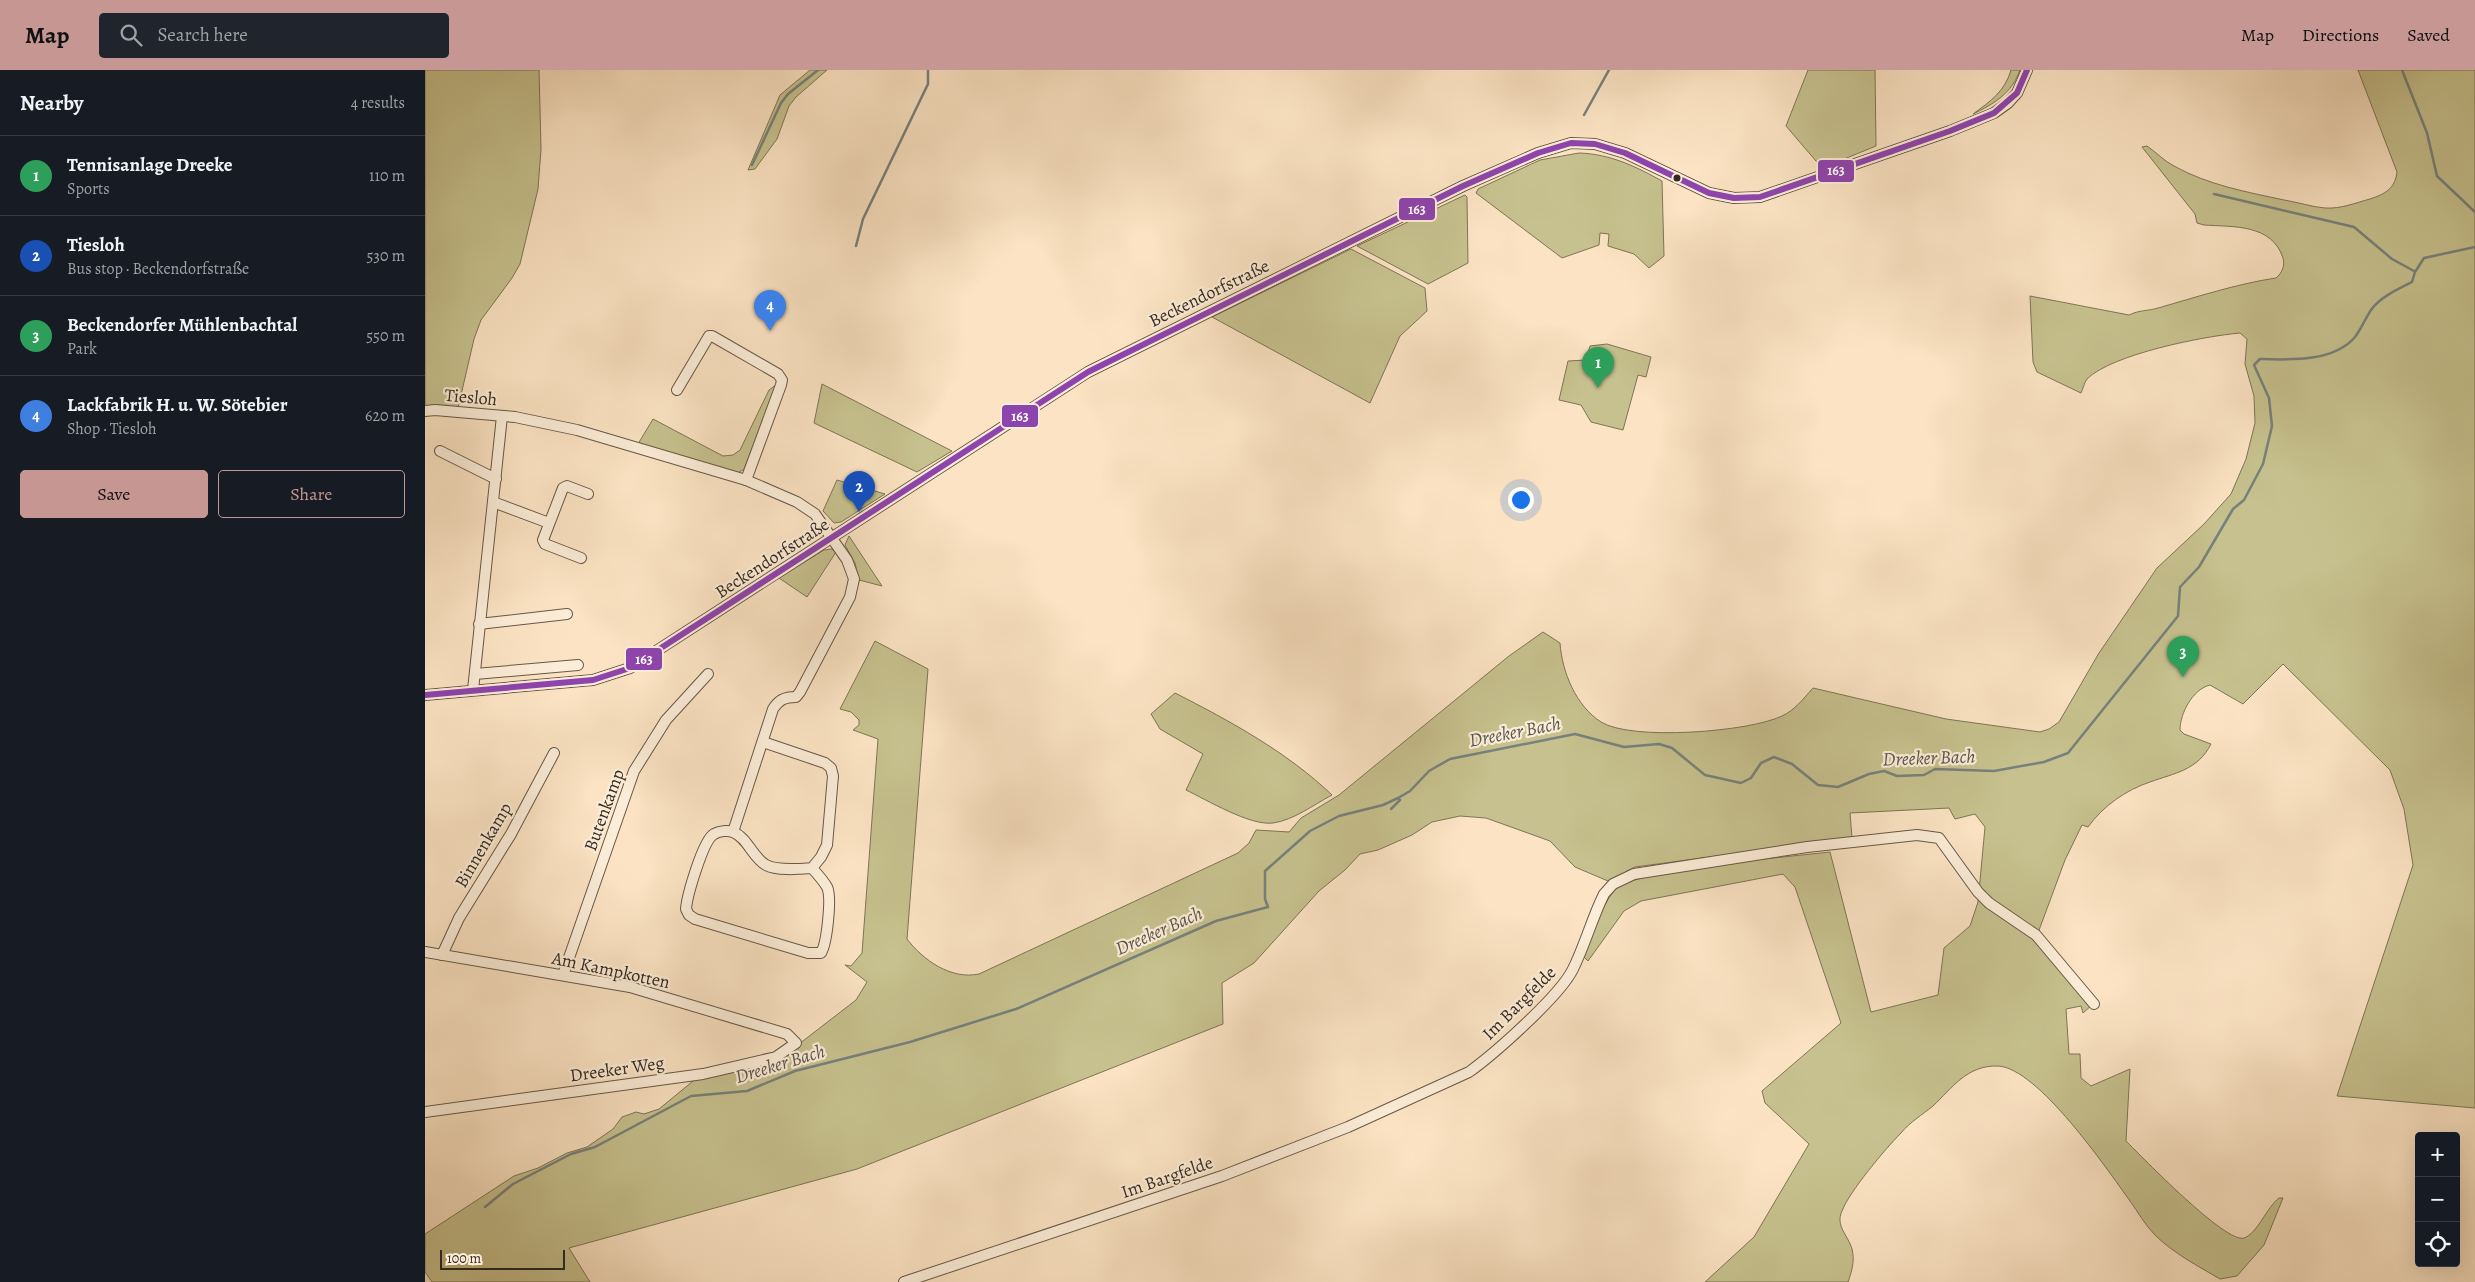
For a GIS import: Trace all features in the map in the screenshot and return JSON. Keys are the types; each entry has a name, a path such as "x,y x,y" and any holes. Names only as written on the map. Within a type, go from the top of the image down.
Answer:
{"street":[{"name":"Beckendorfstraße","path":"425,695 593,680 630,668 1088,372 1437,199 1538,152 1571,143 1595,144 1625,154 1709,194 1734,198 1760,197 1940,134 1994,113 2008,103 2017,93 2027,70"},
{"path":"677,390 709,336 778,374 782,380 781,385 746,480"},
{"name":"Tiesloh","path":"425,411 435,410 502,416 577,430 746,480 805,506 821,521 853,572 850,596 800,692 796,696 778,701 773,709 763,742 728,832"},
{"path":"473,690 502,416"},
{"path":"440,451 496,479"},
{"path":"581,558 545,544 543,540 563,488 567,486 588,494"},
{"path":"493,502 549,523"},
{"path":"479,624 567,614"},
{"path":"475,674 578,665"},
{"name":"Butenkamp","path":"563,975 634,771 667,720 708,674"},
{"path":"763,742 825,763 831,768 833,776 827,845 821,857 812,868"},
{"name":"Binnenkamp","path":"442,954 459,918 511,834 554,753"},
{"path":"728,832 746,842 765,864 772,867 812,868 827,888 829,895 826,939 821,953 808,953 695,918 689,915 686,909 706,845 713,834 728,832"},
{"name":"Im Bargfelde","path":"904,1282 1222,1176 1348,1127 1469,1072 1486,1059 1562,986 1573,970 1604,894 1613,884 1634,874 1807,847 1917,835 1939,838 1978,892 1989,903 2036,935 2094,1004"},
{"name":"Am Kampkotten","path":"425,952 630,987 787,1034"},
{"name":"Dreeker Weg","path":"425,1112 703,1074 776,1057 796,1043 787,1034"}],"shaded area":[{"path":"425,70 539,70 541,149 538,189 520,264 481,320 474,339 458,408 425,411"},
{"path":"810,70 827,70 796,97 789,106 777,139 755,169 748,170 780,95"},
{"path":"1808,70 1875,70 1876,146 1822,168 1786,126"},
{"path":"2011,70 2020,70 2017,78 2007,91 1995,102 1973,114 2001,90"},
{"path":"2358,70 2475,70 2475,1108 2337,1096 2413,865 2404,809 2390,770 2283,664 2243,704 2210,685 2198,691 2185,709 2180,730 2184,734 2211,744 2206,753 2193,765 2177,773 2141,785 2124,794 2101,812 2088,827 2082,825 2065,860 2035,941 2092,1005 2083,1013 2081,1006 2066,1009 2069,1054 2080,1054 2081,1078 2091,1086 2130,1069 2126,1141 2184,1198 2220,1228 2234,1236 2244,1238 2249,1236 2270,1207 2279,1198 2283,1198 2264,1245 2237,1276 2220,1279 2162,1242 2148,1227 2089,1145 2051,1101 2032,1083 2014,1071 1998,1066 1977,1069 1954,1085 1933,1106 1905,1129 1878,1159 1852,1193 1840,1216 1841,1226 1853,1253 1853,1266 1848,1282 1705,1282 1754,1237 1809,1144 1765,1103 1762,1091 1841,1023 1795,887 1783,874 1641,901 1624,911 1588,961 1583,956 1602,911 1617,888 1630,881 1654,875 1718,865 1830,852 1871,1012 1938,995 1944,948 1970,926 1978,902 1985,827 1975,814 1955,819 1949,808 1850,813 1852,838 1635,867 1608,881 1575,867 1550,841 1486,818 1460,816 1432,822 1412,835 1378,850 1360,854 1345,870 1319,891 1254,963 1222,983 1223,1024 857,1169 569,1248 590,1282 432,1282 425,1272 425,1234 514,1176 538,1168 567,1153 587,1147 613,1129 622,1117 636,1112 644,1114 659,1109 698,1077 777,1061 856,1000 867,982 845,965 851,966 862,953 878,739 853,730 859,725 859,720 851,712 840,709 875,641 928,669 907,939 929,961 939,967 958,974 969,975 979,974 1238,853 1249,843 1256,830 1289,832 1301,818 1339,795 1509,656 1543,632 1560,643 1567,677 1584,707 1601,722 1616,728 1663,733 1690,732 1718,730 1766,722 1787,714 1813,688 1946,719 2040,732 2049,729 2059,722 2099,653 2157,568 2204,524 2231,494 2246,459 2255,423 2254,396 2245,364 2247,339 2240,333 2183,342 2137,354 2099,370 2087,379 2081,393 2037,372 2033,362 2030,296 2129,315 2231,287 2276,278 2280,274 2284,261 2278,247 2270,239 2261,233 2239,227 2197,223 2195,214 2142,147 2147,146 2167,162 2187,173 2214,183 2310,206 2337,208 2375,197 2385,193 2392,187 2397,172"},
{"path":"1579,153 1612,158 1642,170 1662,181 1664,256 1649,268 1634,254 1608,246 1609,234 1600,233 1599,245 1562,258 1476,193 1478,189 1540,160"},
{"path":"1465,195 1467,197 1468,263 1428,284 1357,246"},
{"path":"1351,249 1425,288 1427,311 1400,336 1370,403 1212,317"},
{"path":"1607,344 1651,357 1646,377 1638,375 1623,430 1591,422 1581,405 1559,400 1568,361 1586,360 1590,346"},
{"path":"777,384 744,469 738,473 638,444 653,419 723,456 733,455 740,450 769,390"},
{"path":"822,384 952,451 917,472 814,423"},
{"path":"837,480 885,494 841,522 834,523 823,511"},
{"path":"849,536 882,586 859,580 855,563 845,545"},
{"path":"832,549 836,552 807,597 779,578 824,550"},
{"path":"1175,693 1257,738 1315,779 1332,795 1288,819 1264,823 1241,817 1186,790 1203,754 1160,729 1151,714"}],"waterway":[{"path":"752,165 781,103 788,94 818,70"},
{"path":"856,246 863,219 928,84 928,70"},
{"path":"1584,115 1609,70"},
{"path":"2402,70 2427,133 2437,176 2475,212"},
{"path":"2214,194 2354,227 2392,259 2414,271"},
{"name":"Dreeker Bach","path":"485,1207 513,1184 571,1154 595,1147 691,1096 747,1091 795,1071 910,1042 1016,1009 1216,921 1268,907 1265,899 1265,871 1310,831 1339,816 1383,805 1398,798 1410,791 1429,771 1450,759 1575,734 1624,747 1659,744 1672,748 1705,775 1741,783 1751,778 1761,763 1774,757 1792,764 1818,785 1838,787 1869,774 1884,771 1897,776 1924,775 1935,769 1994,771 2044,762 2068,753 2178,616 2180,587 2199,567 2233,509 2244,500 2263,464 2272,426 2269,398 2254,365 2260,359 2311,358 2336,351 2355,337 2374,306 2389,294 2412,282 2415,272 2424,258 2475,247"},
{"path":"1391,809 1400,800 1398,798"}],"transit line":[{"name":"163","path":"425,695 593,680 630,668 1088,372 1463,186 1538,153 1571,143 1595,144 1625,153 1709,193 1734,198 1760,197 1950,131 1994,113 2017,93 2027,70"}],"place":[{"name":"Lackfabrik H. u. W. Sötebier","path":"770,331"},
{"name":"Tennisanlage Dreeke","path":"1598,388"},
{"name":"Tiesloh","path":"859,512"},
{"name":"Beckendorfer Mühlenbachtal","path":"2183,677"}]}
